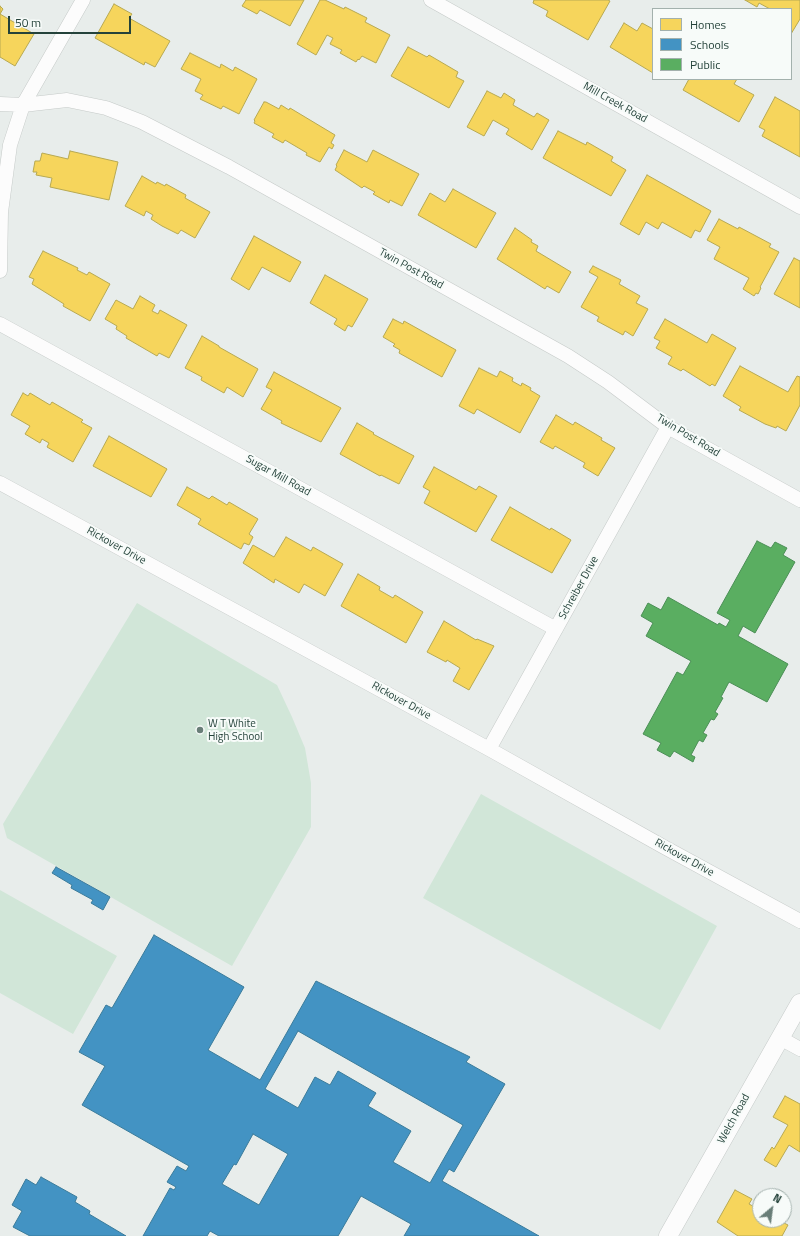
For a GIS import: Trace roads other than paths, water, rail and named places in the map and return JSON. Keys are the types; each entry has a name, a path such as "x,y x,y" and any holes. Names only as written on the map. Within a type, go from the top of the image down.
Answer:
{"street":[{"path":"0,271 1,212 10,145 23,106 83,0"},
{"name":"Mill Creek Road","path":"431,0 800,207"},
{"name":"Twin Post Road","path":"0,104 23,106 67,100 106,108 142,122 236,171 568,356 608,382 668,427 800,500"},
{"name":"Sugar Mill Road","path":"0,324 556,628"},
{"name":"Schreiber Drive","path":"489,749 668,427"},
{"name":"Rickover Drive","path":"0,484 489,749 800,921"},
{"name":"Welch Road","path":"668,1236 800,1002"},
{"path":"780,1038 800,1049"}],"place":[{"name":"W T White High School","path":"200,730"}]}
